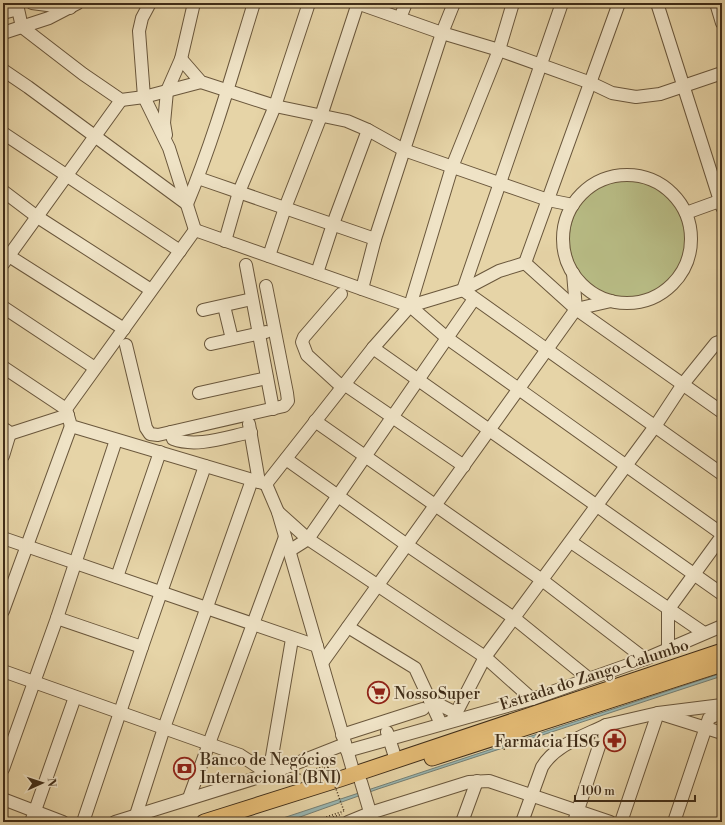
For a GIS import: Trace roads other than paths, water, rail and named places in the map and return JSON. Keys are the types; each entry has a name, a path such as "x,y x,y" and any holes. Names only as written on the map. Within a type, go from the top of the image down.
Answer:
{"main road":[{"name":"Estrada do Zango-Calumbo","path":"238,822 357,778 396,760 722,651"},
{"name":"Estrada do Zango-Calumbo","path":"204,822 357,778 722,664"}],"street":[{"path":"32,3 74,5"},
{"path":"150,3 142,18 139,31 144,97 169,148"},
{"path":"194,3 181,59 167,91 164,123 169,148 195,230"},
{"path":"187,204 198,178 227,91 254,3"},
{"path":"224,240 239,192 275,106 309,3"},
{"path":"269,256 285,208 321,116 357,3 442,33 499,50 591,83 612,93 636,98 660,94 722,73"},
{"path":"400,18 406,3"},
{"path":"362,289 375,239 442,33 454,3"},
{"path":"136,815 164,728 208,607 259,482 286,459 343,385 410,306 452,167 499,50 514,3"},
{"path":"463,290 562,3"},
{"path":"525,263 620,3"},
{"path":"657,3 721,202 686,212"},
{"path":"716,3 722,23"},
{"path":"3,33 49,18 74,5"},
{"path":"3,13 18,6 22,26 83,74 121,100 144,97 201,82"},
{"path":"181,59 201,82 275,106 347,122 368,130 404,150 548,200 573,205"},
{"path":"3,70 28,86 95,138 187,204"},
{"path":"121,100 95,138 36,216 6,260 124,329"},
{"path":"317,273 333,224 368,130"},
{"path":"3,133 180,251"},
{"path":"322,663 576,309 573,273 566,257 564,239 566,221 573,205 586,190 603,180 628,175 641,176 660,183 675,196 686,212 691,232 690,253 682,272 669,288 651,298 631,303 611,301 596,295 573,273"},
{"path":"198,178 375,239"},
{"path":"3,191 36,216 151,290"},
{"path":"3,611 68,417 95,368 195,230"},
{"path":"195,230 410,306 447,338 520,388 722,535 668,610 668,650"},
{"path":"410,306 463,290 499,271 525,263"},
{"path":"525,263 576,309 722,412"},
{"path":"246,265 273,409"},
{"path":"126,345 146,428 150,434 158,435 284,406 288,401 266,286"},
{"path":"463,290 656,425 722,474"},
{"path":"341,294 304,337 302,342 307,355 343,385 464,466"},
{"path":"203,310 252,299"},
{"path":"289,551 308,539 417,379 474,299"},
{"path":"576,309 611,301"},
{"path":"224,306 232,339"},
{"path":"3,307 95,368"},
{"path":"210,344 275,330"},
{"path":"450,719 486,657 514,618 656,425 683,384 716,343 722,341"},
{"path":"373,348 722,594"},
{"path":"3,367 68,417 116,440 259,482"},
{"path":"199,394 267,378"},
{"path":"247,415 259,482 278,512 308,539 486,657 532,699"},
{"path":"3,456 5,432 68,417"},
{"path":"316,421 542,580 645,659"},
{"path":"171,432 173,439 183,443 193,443 251,432"},
{"path":"3,768 57,618 116,440"},
{"path":"117,576 160,452"},
{"path":"286,459 338,497 514,618 588,678"},
{"path":"83,822 205,466"},
{"path":"278,512 345,744 372,817"},
{"path":"189,798 252,622 285,537"},
{"path":"3,538 252,622 292,639 316,646"},
{"path":"571,542 668,610 704,633"},
{"path":"57,618 142,647"},
{"path":"345,744 389,739 450,719 532,699 645,659 722,626"},
{"path":"348,627 415,668 426,705 450,719"},
{"path":"269,774 292,639"},
{"path":"3,671 245,757 269,774"},
{"path":"699,707 722,696"},
{"path":"31,822 75,697"},
{"path":"426,705 450,719"},
{"path":"115,822 269,774 345,744 384,722 426,705"},
{"path":"522,822 542,767 546,760 562,747 606,724 658,713 722,705"},
{"path":"658,713 722,733"},
{"path":"621,822 658,713"},
{"path":"674,822 705,727 709,718 722,713"},
{"path":"384,722 396,760"},
{"path":"576,817 606,724"},
{"path":"462,822 477,781"},
{"path":"348,815 372,817 469,782 477,781 488,782 532,795 576,817 610,822"},
{"path":"3,799 63,822"}],"water":[{"path":"722,673 722,676 378,789 286,822 271,822"}],"place":[{"name":"NossoSuper","path":"378,693"},
{"name":"Farmácia HSG","path":"615,741"},
{"name":"Banco de Negócios Internacional (BNI)","path":"184,768"}]}
